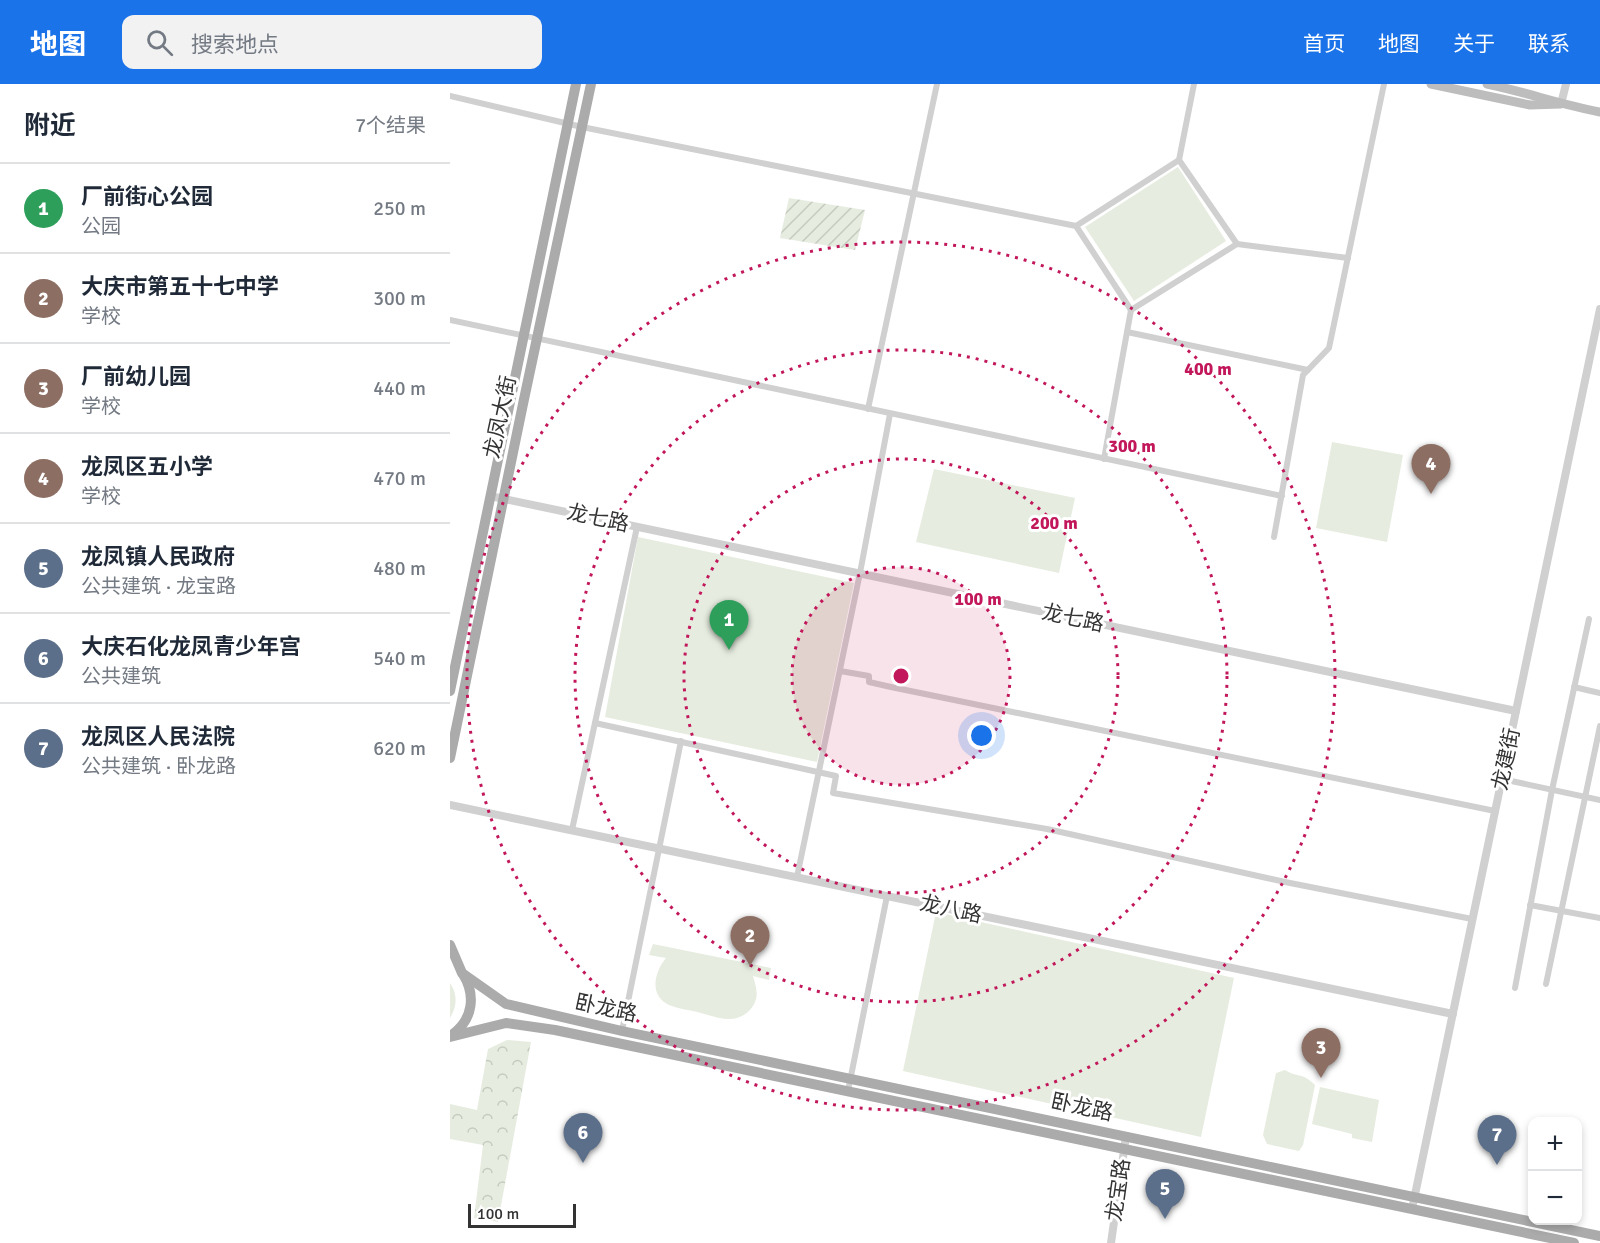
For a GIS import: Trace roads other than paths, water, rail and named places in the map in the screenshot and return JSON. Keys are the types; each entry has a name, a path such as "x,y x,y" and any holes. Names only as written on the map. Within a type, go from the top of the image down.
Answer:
{"main road":[{"name":"龙凤大街","path":"450,691 576,84"},
{"name":"龙凤大街","path":"450,758 591,84"},
{"path":"1431,84 1530,105 1561,104"},
{"path":"1487,84 1600,112"},
{"path":"450,945 470,989 471,1008 459,1030 450,1037"},
{"name":"卧龙路","path":"450,963 506,1004 556,1017 1600,1236"},
{"name":"卧龙路","path":"450,1037 506,1023 555,1030 1574,1243"}],"street":[{"path":"868,409 937,84"},
{"path":"1194,84 1179,160 1236,244"},
{"path":"1275,537 1303,375 1329,348 1384,84"},
{"path":"1561,104 1566,84"},
{"path":"450,96 582,127 1076,226 1179,160"},
{"path":"1076,226 1131,310 1104,459"},
{"path":"1131,310 1236,244 1348,258"},
{"name":"龙建街","path":"1412,1209 1600,309"},
{"path":"450,320 1281,496"},
{"path":"1127,332 1308,370"},
{"path":"797,877 860,573 890,414"},
{"name":"龙七路","path":"490,496 1516,711"},
{"path":"573,830 637,526"},
{"path":"1515,988 1552,790 1589,619"},
{"path":"840,671 869,676 869,682 891,687 1495,811"},
{"path":"1574,687 1600,693"},
{"path":"595,723 836,776 833,793 1047,830 1285,882 1473,919"},
{"path":"1546,984 1600,726"},
{"path":"622,1031 681,741"},
{"path":"1502,779 1600,800"},
{"name":"龙八路","path":"450,805 1453,1014"},
{"path":"848,1091 887,896"},
{"path":"1530,904 1600,918"},
{"name":"龙宝路","path":"1111,1243 1126,1136"}],"place":[{"name":"龙凤区五小学","path":"1431,494"},
{"name":"厂前街心公园","path":"729,650"},
{"name":"大庆市第五十七中学","path":"750,966"},
{"name":"厂前幼儿园","path":"1321,1078"},
{"name":"大庆石化龙凤青少年宫","path":"583,1163"},
{"name":"龙凤区人民法院","path":"1497,1165"},
{"name":"龙凤镇人民政府","path":"1165,1219"}]}
